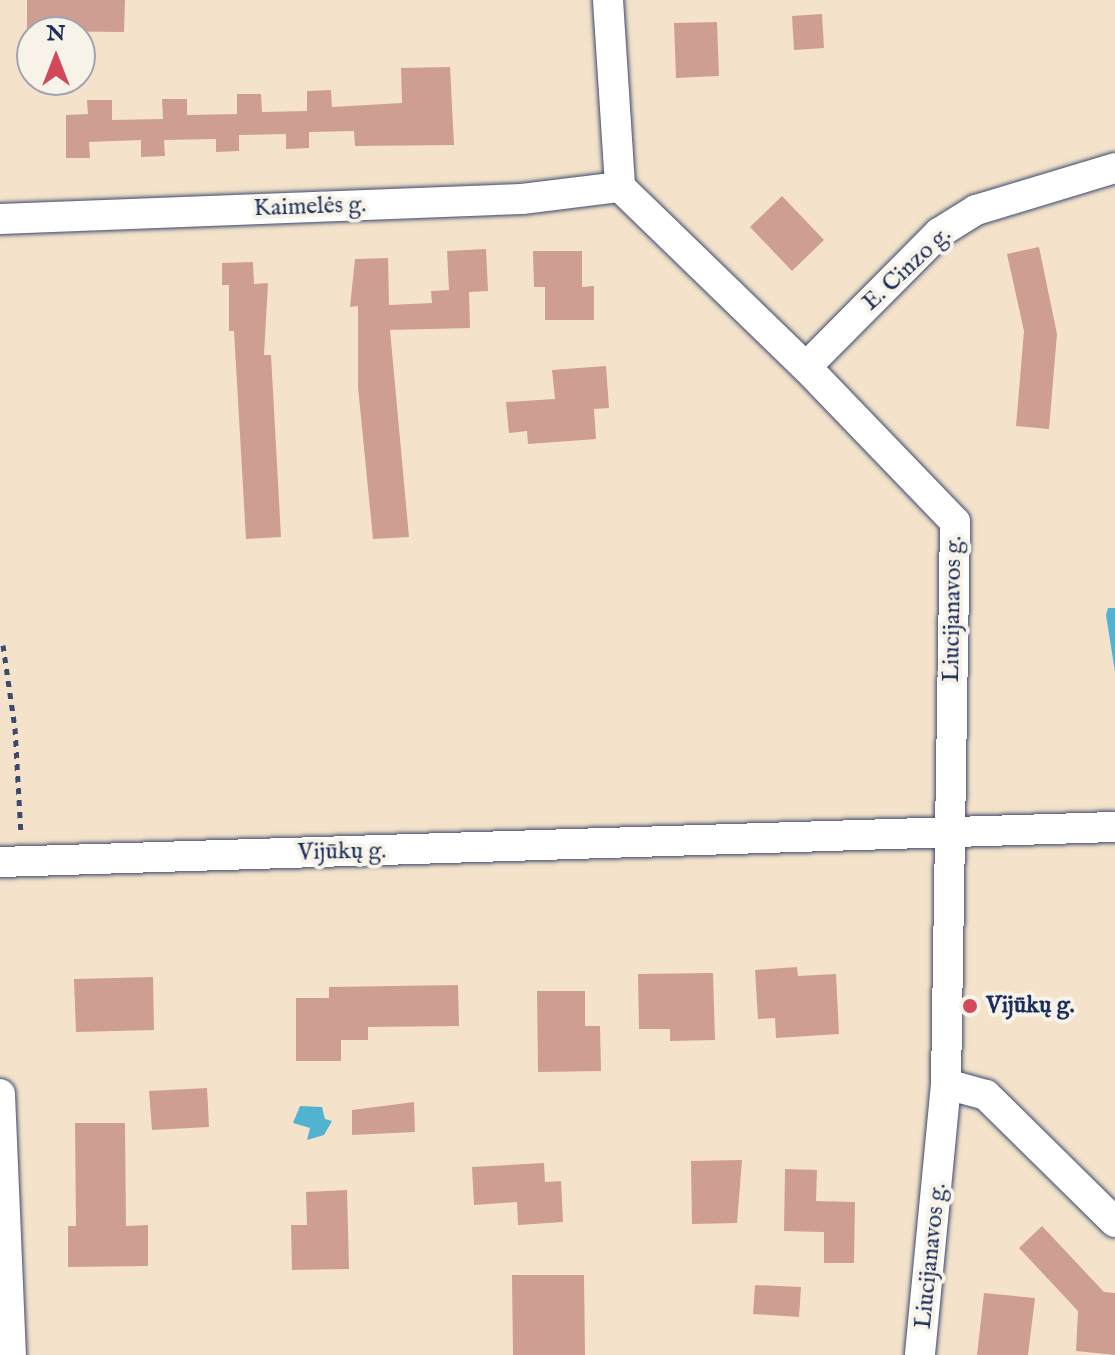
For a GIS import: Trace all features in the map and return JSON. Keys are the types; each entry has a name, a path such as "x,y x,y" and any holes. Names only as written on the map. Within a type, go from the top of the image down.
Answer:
{"street":[{"path":"608,0 620,187"},
{"name":"E. Cinzo g.","path":"806,367 939,233 976,210 1115,168"},
{"name":"Kaimelės g.","path":"0,219 522,199 620,187"},
{"name":"Liucijanavos g.","path":"620,187 806,367 955,522 946,1084 920,1355"},
{"name":"Vijūkų g.","path":"11,861 949,836 1115,827"},
{"path":"946,1084 986,1095 1115,1222"},
{"path":"0,1094 11,1355"}],"path":[{"path":"3,645 15,728 11,861"}],"water":[{"path":"1108,608 1115,608 1115,672 1106,615"},
{"path":"300,1106 322,1107 325,1119 332,1121 324,1135 307,1140 310,1128 293,1123"}],"building":[{"path":"27,0 125,0 124,32 96,32 96,16 27,16"},
{"path":"822,14 824,48 794,50 792,16"},
{"path":"717,22 719,76 676,78 674,23"},
{"path":"450,67 454,145 355,146 354,131 309,132 309,148 286,149 286,134 239,135 239,151 216,152 216,139 164,140 165,156 141,157 141,140 89,142 90,158 66,158 66,115 88,114 87,100 112,100 112,120 163,119 162,99 187,99 187,115 237,114 237,94 261,94 262,112 307,111 307,91 331,90 332,107 402,103 401,68"},
{"path":"782,196 824,240 792,271 750,227"},
{"path":"1039,247 1057,334 1049,429 1016,426 1024,331 1007,254"},
{"path":"486,249 488,291 469,292 470,328 390,330 409,537 373,539 358,387 358,306 350,307 355,259 388,258 389,305 432,303 431,291 449,290 447,251"},
{"path":"533,251 582,251 582,287 594,286 594,320 545,320 545,287 534,287"},
{"path":"253,262 254,284 268,283 264,355 271,355 281,537 246,539 234,331 229,331 229,285 222,285 222,263"},
{"path":"606,366 609,408 594,409 596,439 528,444 527,431 509,433 506,402 555,399 552,370"},
{"path":"797,967 798,976 836,974 839,1034 776,1038 775,1018 758,1019 755,970"},
{"path":"713,973 715,1040 670,1041 670,1029 639,1029 638,974"},
{"path":"153,977 154,1030 76,1032 74,979"},
{"path":"458,985 459,1026 368,1027 368,1040 341,1040 341,1061 296,1061 296,998 329,998 329,987"},
{"path":"537,991 585,991 585,1026 600,1026 601,1071 538,1072"},
{"path":"207,1088 209,1127 152,1130 149,1091"},
{"path":"414,1102 415,1132 352,1135 352,1110"},
{"path":"75,1123 125,1123 126,1226 148,1225 148,1266 68,1267 68,1226 76,1226"},
{"path":"742,1160 737,1223 692,1224 691,1161"},
{"path":"544,1163 545,1182 561,1181 563,1222 518,1225 517,1202 474,1205 472,1167"},
{"path":"785,1169 817,1170 816,1201 855,1202 854,1263 824,1263 824,1232 784,1231"},
{"path":"347,1190 349,1269 292,1270 291,1225 307,1225 306,1192"},
{"path":"1042,1226 1104,1292 1115,1293 1115,1355 1076,1351 1078,1311 1019,1248"},
{"path":"512,1275 584,1275 585,1355 513,1355"},
{"path":"755,1285 801,1287 799,1317 753,1314"},
{"path":"984,1293 1035,1298 1028,1355 977,1355"}],"place":[{"name":"Vijūkų g.","path":"970,1006"}]}
